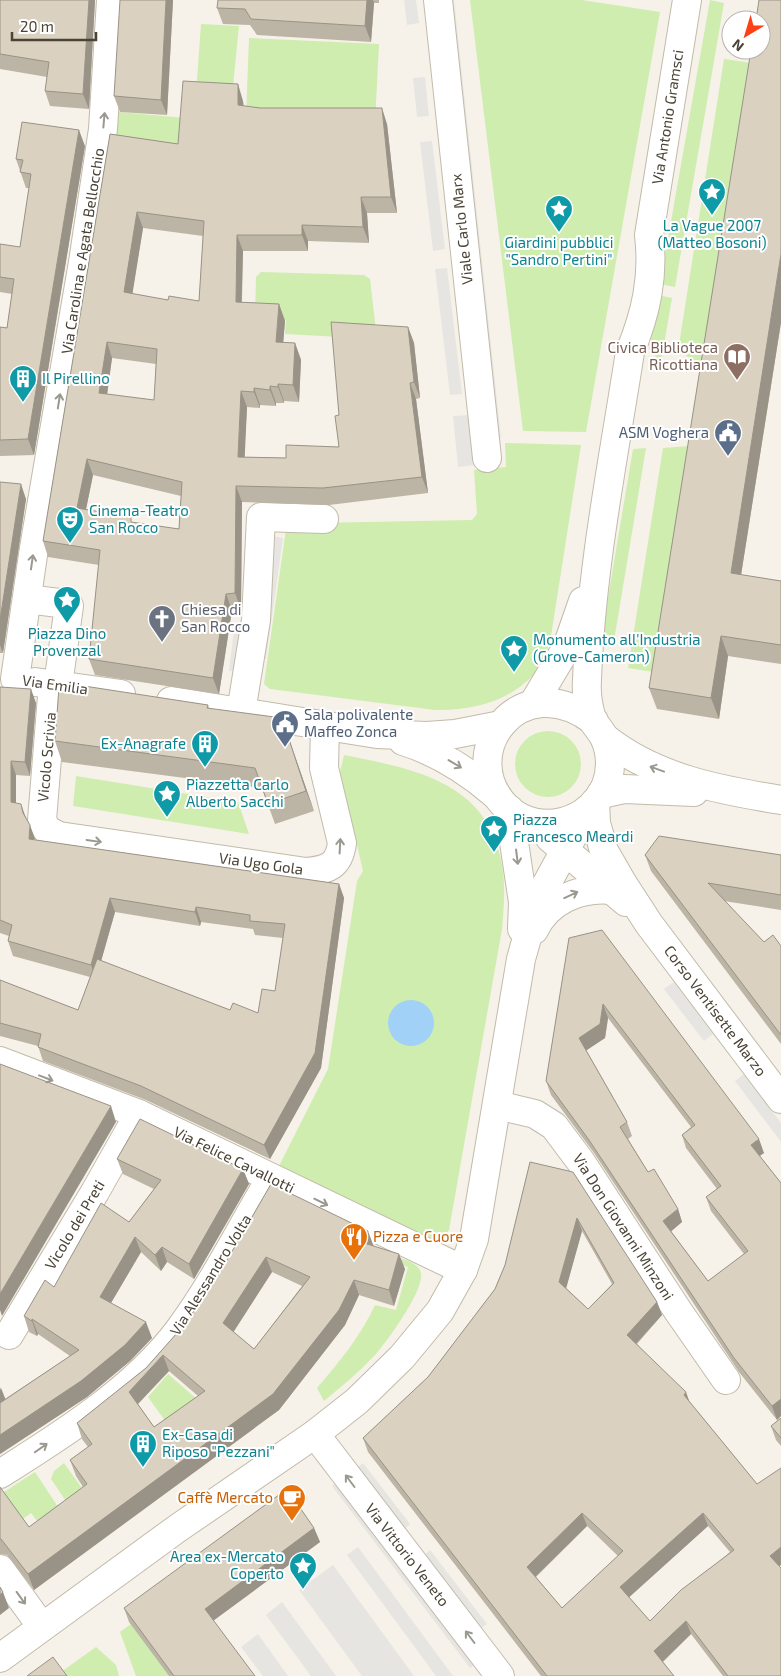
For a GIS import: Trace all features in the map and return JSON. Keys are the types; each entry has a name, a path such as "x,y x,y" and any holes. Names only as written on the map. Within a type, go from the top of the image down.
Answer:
{"street":[{"name":"Via Carolina e Agata Bellocchio","path":"8,678 27,599 103,129 111,0"},
{"name":"Viale Carlo Marx","path":"438,0 487,458"},
{"name":"Via Antonio Gramsci","path":"599,730 586,682 596,564 630,352 643,321 652,262 649,235 687,0"},
{"path":"241,712 256,620 261,517 324,519"},
{"name":"Via Antonio Gramsci","path":"533,704 567,647 596,564"},
{"path":"27,599 67,604 69,606 56,684"},
{"name":"Via Emilia","path":"8,678 146,697 377,734 428,736 455,734 501,725"},
{"name":"Vicolo Scrivia","path":"46,830 42,820 56,684"},
{"path":"737,793 624,789 595,802 573,819 557,824 540,824 510,808 490,781 488,766 493,738 501,725 521,708 550,702 566,704 581,711 625,754 649,767 705,785 737,793 781,800"},
{"name":"Via Ugo Gola","path":"46,830 59,836 306,872 321,871 334,864 340,854 342,842 324,768 325,726"},
{"path":"0,1658 178,1528 221,1501 315,1434 357,1401 402,1357 440,1311 464,1270 474,1239 521,959 536,906 565,849 595,802 609,772 610,760 599,730"},
{"name":"Via Emilia","path":"377,734 426,748 473,776 510,808"},
{"name":"Corso Ventisette Marzo","path":"595,802 596,823 604,851 649,924 781,1099"},
{"path":"510,808 523,902 521,959"},
{"name":"Corso Ventisette Marzo","path":"510,808 565,849 649,924"},
{"path":"521,959 536,926 547,912 559,902 582,891 612,890"},
{"name":"Via Felice Cavallotti","path":"0,1060 139,1114 464,1270"},
{"name":"Via Don Giovanni Minzoni","path":"497,1105 536,1114 554,1126 581,1162 678,1311 726,1380"},
{"name":"Vicolo dei Preti","path":"9,1334 95,1192 139,1114"},
{"name":"Via Alessandro Volta","path":"0,1474 85,1416 153,1361 185,1321 271,1178"},
{"name":"Via Vittorio Veneto","path":"315,1434 500,1676"},
{"path":"0,1569 42,1627"}],"green space":[{"name":"Giardini pubblici \"Sandro Pertini\"","path":"470,0 582,0 660,12 586,432 523,431"},
{"path":"710,0 724,3 723,10 721,10 721,20 675,287 660,284"},
{"path":"201,24 239,26 232,96 196,93"},
{"path":"249,38 379,44 375,123 246,117"},
{"path":"724,60 752,63 703,366 678,351"},
{"path":"119,112 185,118 182,155 115,151"},
{"path":"261,272 364,275 370,279 377,339 285,334 286,320 255,318 256,277"},
{"path":"658,295 672,298 661,362 649,349"},
{"path":"505,443 581,445 551,636 543,663 531,678 507,695 494,701 450,710 435,710 270,689 264,684 286,529 313,523 472,520 477,514 474,470 506,467"},
{"path":"689,446 654,672 628,668 663,448"},
{"path":"646,448 613,647 600,645 633,449"},
{"path":"554,731 572,740 579,751 581,764 579,777 572,788 561,795 542,797 524,788 517,777 515,758 524,740 535,733"},
{"path":"344,755 419,773 442,783 462,795 479,812 493,833 503,869 504,903 502,929 449,1230 444,1237 434,1239 278,1168 328,1069 357,881 363,871 340,772"},
{"path":"76,776 238,802 249,834 73,806"},
{"path":"390,1255 414,1264 420,1270 421,1277 413,1300 380,1349 324,1401 317,1388 356,1338 375,1305 396,1310 408,1267 388,1261"},
{"path":"168,1374 206,1407 171,1429 148,1397"},
{"path":"64,1463 89,1498 72,1510 51,1479 54,1471"},
{"path":"35,1472 64,1516 44,1530 31,1513 23,1519 4,1492"},
{"path":"131,1624 169,1676 136,1676 120,1632"},
{"path":"96,1647 116,1665 119,1676 64,1676 61,1672"}],"shaded area":[{"path":"404,0 416,0 419,23 407,25"},
{"path":"446,0 454,0 501,438 492,438"},
{"path":"425,77 429,116 417,117 413,78"},
{"path":"432,141 445,249 433,251 420,142"},
{"path":"447,268 462,394 450,395 435,269"},
{"path":"471,415 475,465 458,467 453,416"},
{"path":"273,536 283,538 266,659 255,658"},
{"path":"252,621 245,671 229,671 235,622"},
{"path":"674,982 713,1034 704,1041 664,989"},
{"path":"744,1074 781,1123 781,1142 735,1081"},
{"path":"363,1463 410,1524 401,1532 353,1471"},
{"path":"342,1478 480,1661 470,1668 332,1486"},
{"path":"358,1547 453,1676 436,1676 347,1555"},
{"path":"430,1550 487,1624 477,1631 421,1558"},
{"path":"333,1565 414,1676 362,1676 299,1590"},
{"path":"282,1602 336,1676 311,1676 266,1615"},
{"path":"258,1634 288,1676 263,1676 241,1647"}],"water":[{"path":"411,1000 424,1004 430,1010 434,1023 430,1036 424,1042 411,1046 398,1042 392,1036 388,1023 392,1010 398,1004"}],"building":[{"path":"0,0 89,0 83,94 45,91 49,62 0,54"},
{"path":"120,0 166,0 161,100 114,96"},
{"path":"218,0 367,0 365,26 251,19 245,9 217,8"},
{"path":"759,0 781,0 781,254 731,573 781,581 781,645 721,636 711,698 649,688 749,60 771,60 771,10 758,10"},
{"path":"183,81 238,84 238,105 260,108 382,108 391,197 361,197 363,227 302,225 302,235 237,235 236,302 279,304 276,342 295,343 293,385 278,384 278,387 270,386 270,390 254,388 254,392 241,391 238,457 286,458 286,445 339,447 335,416 339,415 331,322 408,327 414,382 410,383 422,477 323,488 236,486 235,593 226,594 213,678 89,659 100,550 43,541 110,134 178,144","holes":["137,212 204,221 199,301 169,296 168,300 124,292","107,342 157,349 154,400 99,393","87,459 182,482 179,529 131,522 131,517 77,508"]},
{"path":"22,122 79,130 28,439 0,440 0,327 7,328 14,279 0,277 0,244 20,247 31,174 20,172 23,160 16,159"},
{"path":"0,482 21,484 0,620"},
{"name":"Ex-Anagrafe","path":"84,686 208,705 207,708 282,718 306,791 268,804 255,768 55,741 59,687 84,690"},
{"path":"0,687 31,689 25,762 11,761 11,802 21,804 23,813 30,825 29,839 339,884 315,1053 264,1145 141,1086 38,1047 41,1034 0,1023 0,980 78,1010 97,959 230,1010 233,1003 258,1013 262,989 275,991 285,924 250,921 250,915 196,907 195,912 110,898 91,965 8,941 12,925 0,920"},
{"path":"659,836 781,855 781,895 708,883 764,942 773,935 781,946 781,1035 645,855"},
{"path":"602,930 759,1139 751,1145 781,1183 781,1399 772,1406 734,1358 589,1140 546,1081 569,938","holes":["603,1004 695,1125 682,1135 721,1186 706,1197 748,1251 708,1281 663,1221 678,1209 654,1169 648,1172 620,1127 627,1122 579,1038 600,1024"]},
{"path":"0,1064 111,1106 0,1294"},
{"path":"140,1119 243,1169 189,1264 162,1247 155,1255 135,1237 100,1297 146,1322 125,1345 81,1381 0,1435 0,1403 79,1350 32,1319 32,1321 24,1316 45,1280 54,1287 101,1203 129,1222 161,1180 117,1159"},
{"path":"530,1162 573,1172 657,1302 627,1335 686,1392 684,1395 757,1484 781,1468 781,1547 770,1556 781,1568 781,1676 728,1676 686,1621 654,1651 674,1676 547,1676 363,1438 428,1377 495,1289 505,1265","holes":["577,1218 614,1283 588,1309 559,1282","582,1513 623,1551 562,1608 527,1567","703,1513 734,1550 681,1590 650,1621 620,1587"]},
{"path":"271,1184 368,1231 364,1243 399,1254 389,1290 354,1280 339,1310 273,1394 28,1574 0,1539 0,1487 29,1527 87,1484 70,1460 92,1444 77,1423 146,1368 185,1324 223,1267","holes":["266,1257 310,1277 254,1349 223,1323","163,1355 205,1391 154,1427 129,1392"]},
{"path":"781,1418 781,1438 771,1426"},
{"path":"287,1489 314,1528 205,1609 255,1676 174,1676 124,1608"},
{"path":"53,1657 67,1676 27,1676"}],"place":[{"name":"La Vague 2007 (Matteo Bosoni)","path":"712,216"},
{"name":"Giardini pubblici \"Sandro Pertini\"","path":"559,233"},
{"name":"Civica Biblioteca Ricottiana","path":"737,381"},
{"name":"Il Pirellino","path":"23,403"},
{"name":"ASM Voghera","path":"728,457"},
{"name":"Cinema-Teatro San Rocco","path":"70,544"},
{"name":"Piazza Dino Provenzal","path":"67,624"},
{"name":"Chiesa di San Rocco","path":"162,643"},
{"name":"Monumento all'Industria (Grove-Cameron)","path":"514,673"},
{"name":"Sala polivalente Maffeo Zonca","path":"285,748"},
{"name":"Ex-Anagrafe","path":"205,768"},
{"name":"Piazzetta Carlo Alberto Sacchi","path":"167,818"},
{"name":"Piazza Francesco Meardi","path":"494,853"},
{"name":"Pizza e Cuore","path":"354,1261"},
{"name":"Ex-Casa di Riposo \"Pezzani\"","path":"143,1468"},
{"name":"Caffè Mercato","path":"292,1522"},
{"name":"Area ex-Mercato Coperto","path":"303,1590"}]}
